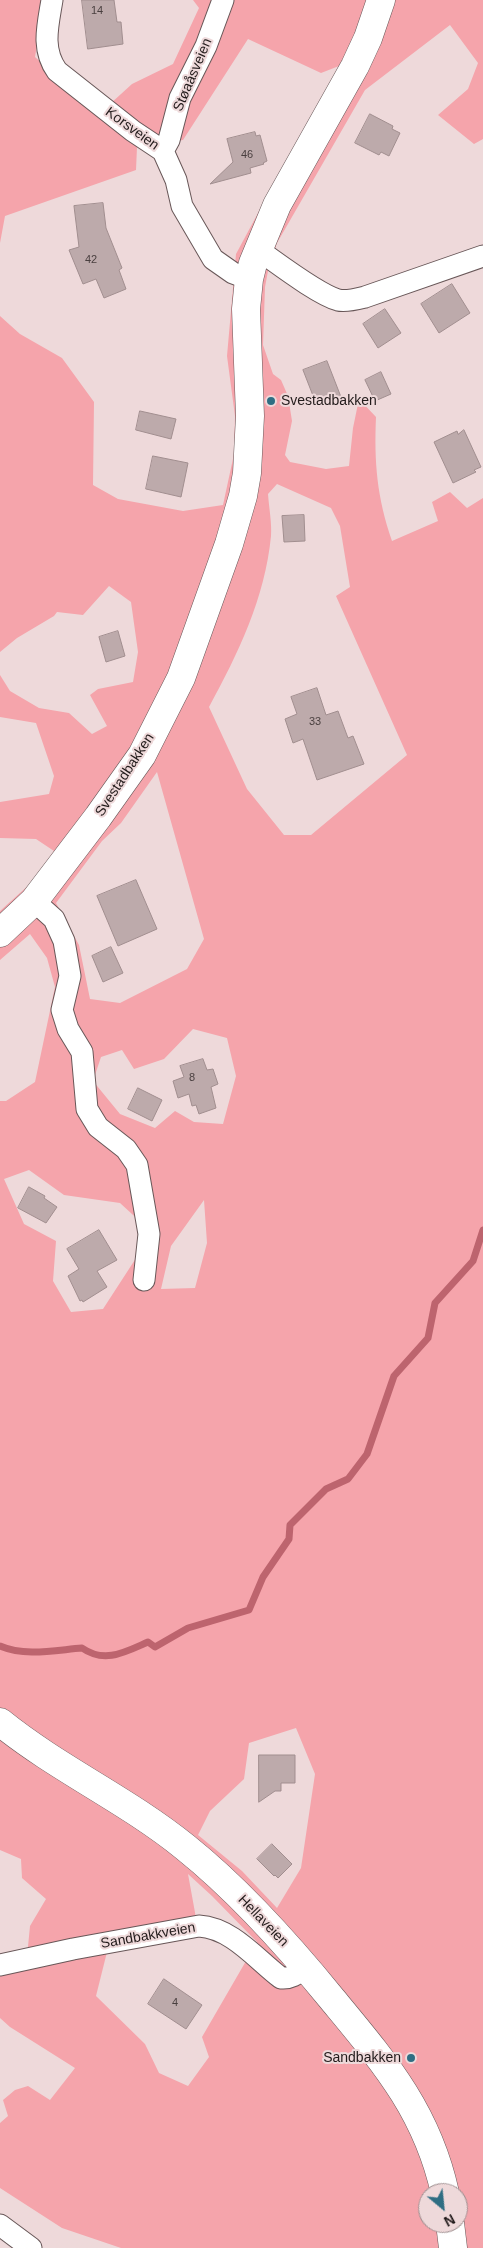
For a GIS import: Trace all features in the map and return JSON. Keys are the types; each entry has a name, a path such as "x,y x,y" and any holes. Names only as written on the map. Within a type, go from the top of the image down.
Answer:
{"main road":[{"name":"Svestadbakken","path":"0,933 34,900 81,841 142,755 181,678 226,552 243,496 248,455 249,406 246,308 249,279 258,249 277,205 355,66 368,38 380,0"},
{"name":"Hellaveien","path":"0,1722 47,1758 152,1823 185,1846 268,1925 306,1967 389,2068 410,2101 426,2134 442,2183"},
{"path":"451,2233 453,2248"}],"street":[{"name":"Korsveien","path":"52,0 46,47 51,63 57,71 132,131 163,151 176,180 182,206 213,260 233,273 249,279"},
{"name":"Støaåsveien","path":"163,151 180,98 206,46 223,0"},
{"path":"258,249 313,286 338,300 365,297 483,256"},
{"path":"34,900 54,919 64,941 70,976 62,1010 68,1029 82,1052 87,1109 98,1127 126,1149 137,1165 149,1234 144,1280"},
{"name":"Sandbakkveien","path":"0,1965 73,1949 199,1926 213,1927 233,1938 281,1978 288,1979 295,1976 306,1967"},
{"path":"0,2225 31,2248"}],"shaded area":[{"path":"0,0 44,0 35,57 99,114 132,84 173,64 199,8 193,0 483,0 483,139 474,144 438,115 468,89 478,63 450,25 365,90 277,243 265,287 263,345 273,374 281,380 288,396 292,421 285,455 290,462 326,469 349,466 353,428 359,399 376,417 378,480 383,510 392,541 438,521 432,502 450,492 467,508 483,498 483,2248 121,2248 62,2228 0,2188 0,2123 8,2116 3,2100 15,2090 28,2086 50,2100 75,2068 10,2027 0,2018 0,1973 26,1967 30,1926 46,1899 22,1878 21,1859 0,1850 0,1101 6,1101 35,1082 55,987 47,958 30,934 0,960 0,911 31,883 54,851 36,839 0,838 0,802 49,794 54,776 36,723 0,717 0,675 10,691 39,708 69,713 92,734 107,726 90,695 98,689 133,682 138,652 131,602 109,586 83,615 57,612 54,616 17,638 0,652 0,316 20,334 62,358 94,402 93,485 118,499 183,511 223,505 234,454 235,416 227,356 236,254 279,174 317,112 339,66 321,73 248,39 183,140 137,147 136,170 5,216 0,243","holes":["277,484 331,508 340,526 350,587 336,596 407,755 311,835 284,835 247,789 209,707 240,646 263,581 271,536 268,494","157,772 204,939 187,969 120,1003 90,999 79,945 56,903 102,841 121,823","193,1029 227,1038 236,1076 223,1124 194,1122 175,1111 155,1128 120,1114 93,1081 101,1057 122,1050 134,1069 164,1059","29,1170 64,1195 120,1203 144,1225 140,1252 103,1309 71,1312 53,1281 56,1241 24,1224 4,1179","204,1200 207,1243 195,1288 161,1289 171,1246","296,1728 315,1774 301,1868 277,1908 242,1871 198,1835 210,1811 244,1779 249,1743","188,1874 257,1942 202,2037 209,2057 188,2086 159,2073 145,2044 96,1996 107,1952 196,1918"]}],"building":[{"path":"82,0 114,0 117,22 121,22 123,44 88,49"},
{"path":"370,114 393,126 392,129 400,133 389,156 381,152 379,155 355,143"},
{"path":"255,132 256,136 260,135 267,161 264,164 250,168 251,173 210,184 233,162 227,139"},
{"path":"103,203 106,228 122,268 119,270 126,289 104,298 96,279 83,284 69,250 79,247 74,206"},
{"path":"452,284 470,313 439,333 421,304"},
{"path":"385,309 401,333 378,348 363,324"},
{"path":"327,361 341,397 317,406 303,370"},
{"path":"381,372 391,394 375,401 365,380"},
{"path":"140,411 176,419 171,439 136,430"},
{"path":"464,430 481,467 474,470 476,472 453,483 434,442 457,431 458,434"},
{"path":"153,456 188,463 181,497 146,489"},
{"path":"304,515 305,541 284,542 282,516"},
{"path":"118,631 125,656 106,662 99,637"},
{"path":"317,688 326,715 338,711 348,738 353,736 364,764 317,780 303,739 293,743 285,719 297,714 291,697"},
{"path":"136,880 157,929 118,946 97,896"},
{"path":"111,947 123,973 103,982 92,956"},
{"path":"203,1059 207,1070 213,1069 218,1084 211,1087 216,1108 199,1114 196,1105 192,1106 189,1094 178,1098 173,1081 184,1077 180,1066"},
{"path":"138,1088 162,1100 152,1121 128,1109"},
{"path":"29,1187 45,1196 44,1198 57,1207 46,1223 18,1208"},
{"path":"99,1230 117,1260 97,1271 107,1287 83,1302 82,1300 80,1301 68,1276 79,1269 67,1249"},
{"path":"259,1755 295,1755 295,1783 281,1783 281,1791 275,1791 259,1802"},
{"path":"272,1844 292,1864 278,1878 257,1859"},
{"path":"164,1979 202,2005 186,2029 148,2004"}],"waterway":[{"path":"0,1646 30,1652 82,1648 90,1653 99,1655 115,1655 148,1642 155,1647 188,1628 249,1610 263,1577 289,1539 290,1525 326,1489 348,1479 367,1454 394,1376 428,1338 435,1303 473,1261 483,1230"}],"place":[{"name":"Svestadbakken","path":"271,401"},
{"name":"Sandbakken","path":"411,2058"}]}
